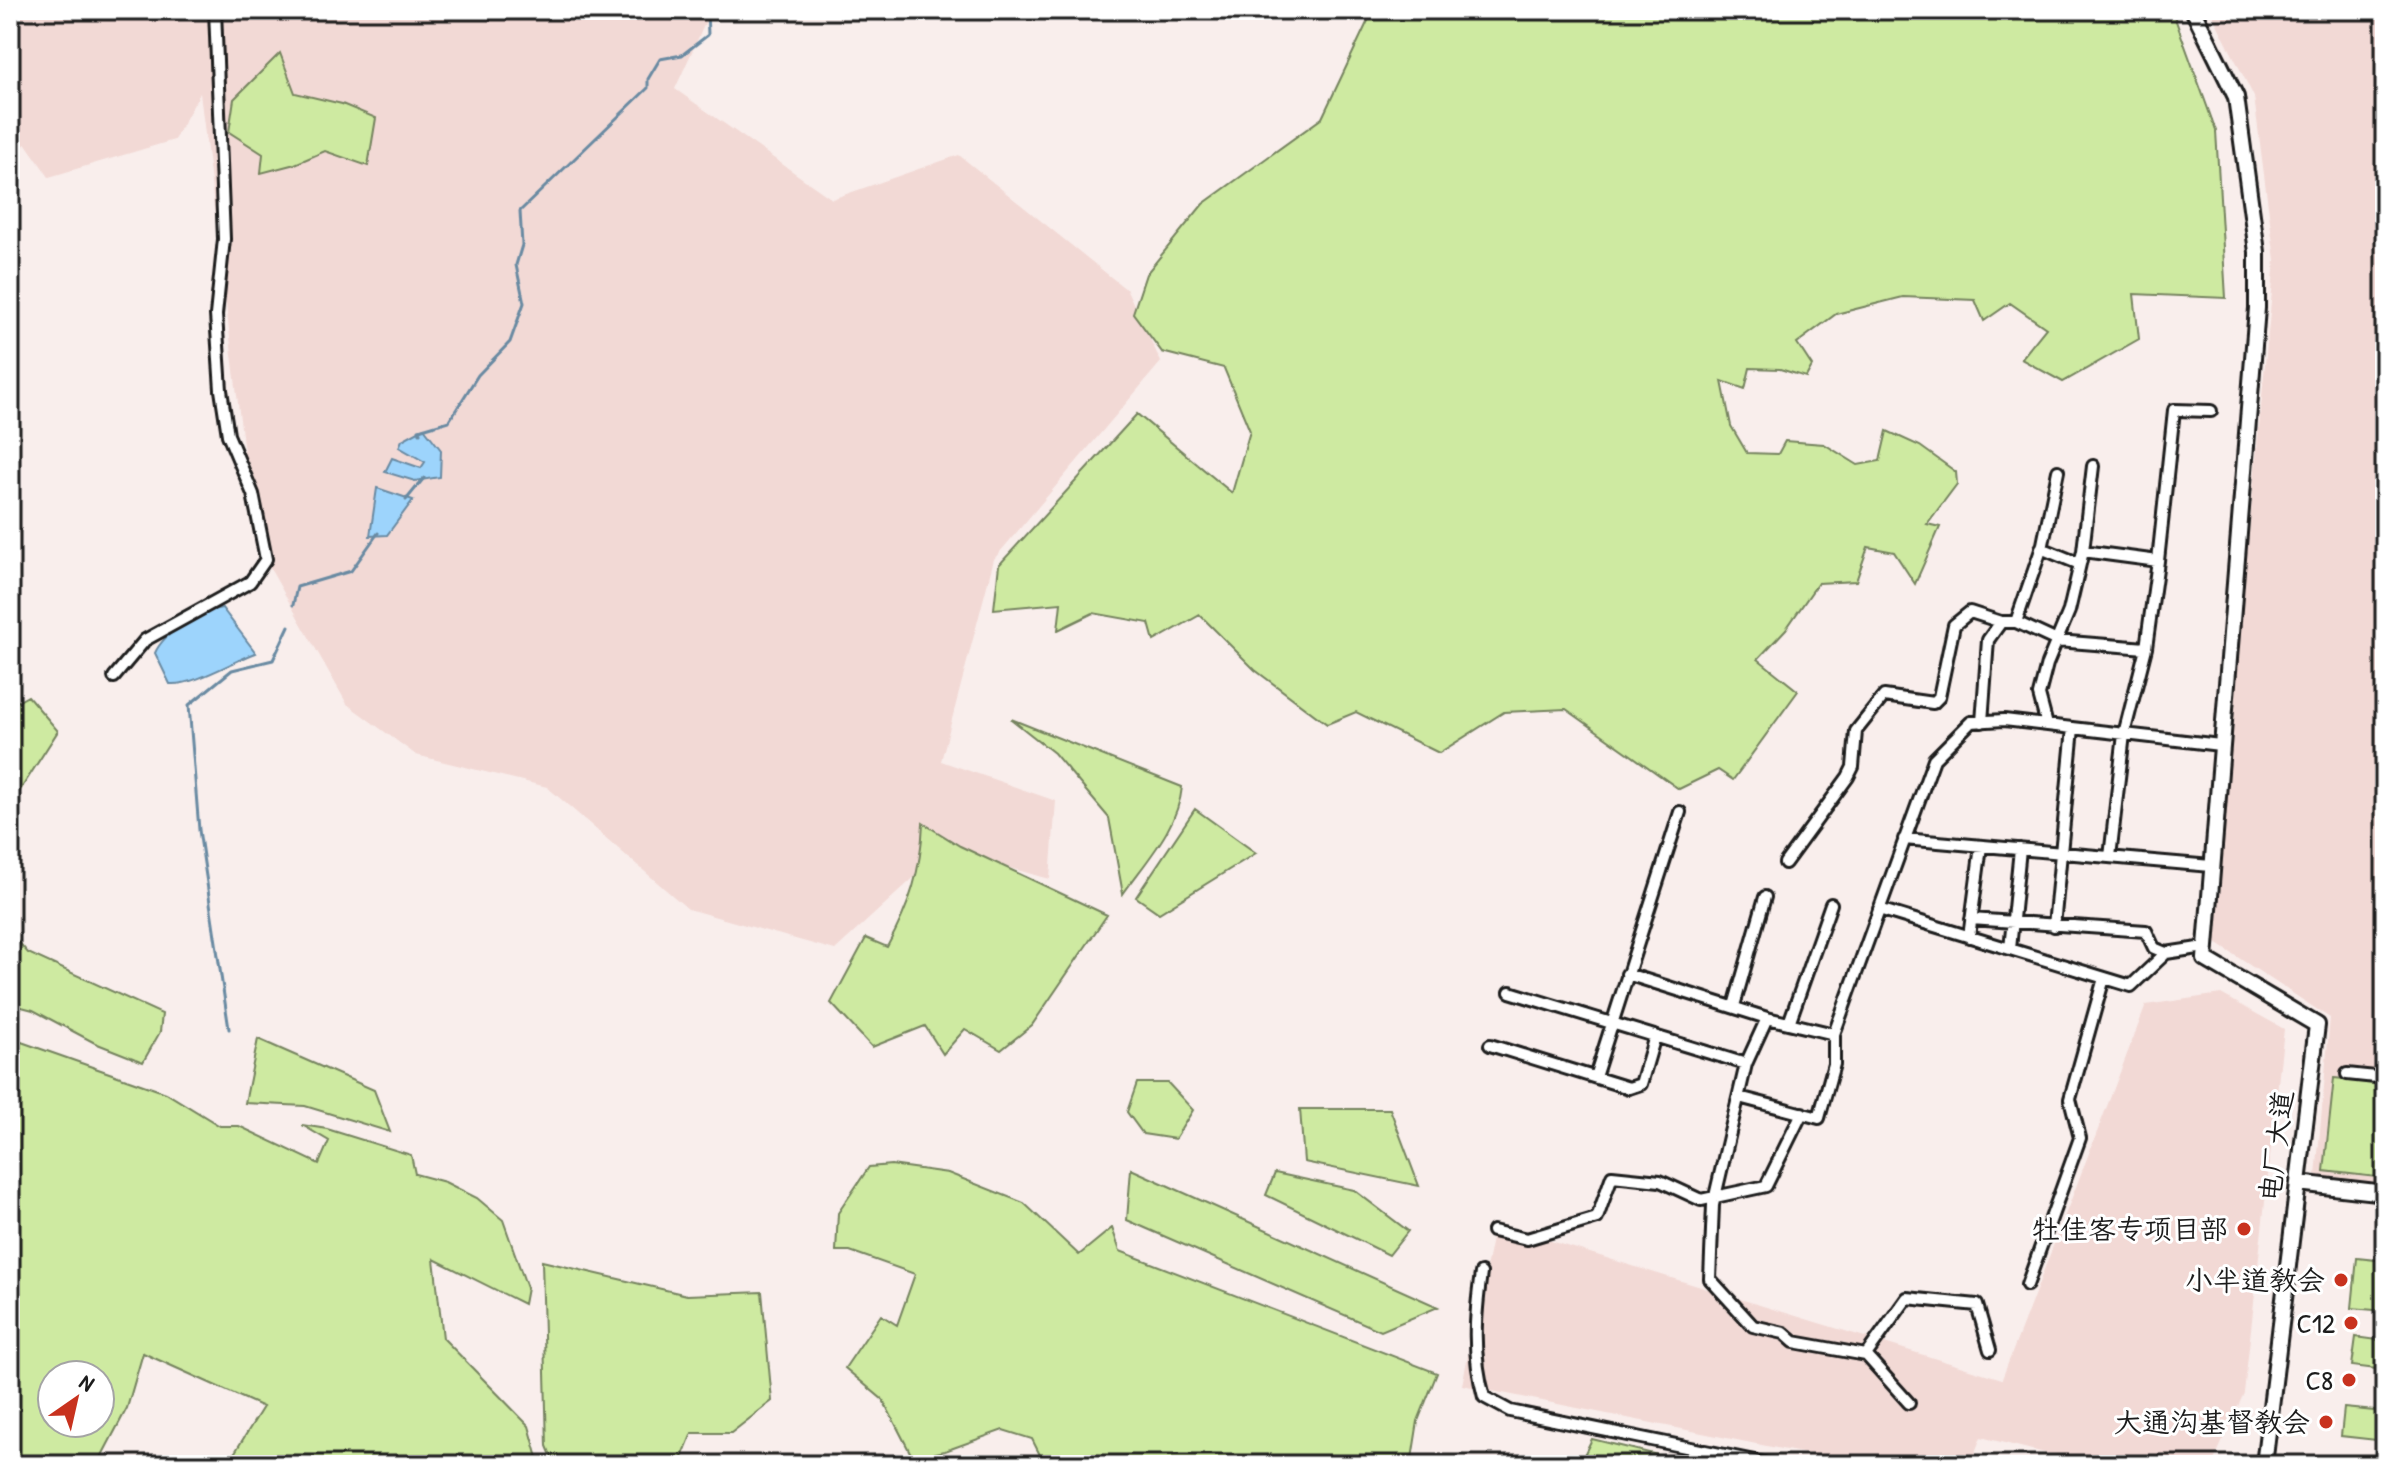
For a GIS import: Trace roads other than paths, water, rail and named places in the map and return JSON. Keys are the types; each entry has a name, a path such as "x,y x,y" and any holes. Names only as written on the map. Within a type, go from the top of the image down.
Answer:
{"street":[{"path":"114,677 145,640 250,582 266,559 253,494 228,435 221,390 216,315 224,239 215,10"},
{"path":"1971,919 2146,931 2154,948 2166,953 2205,947 2257,308 2257,252 2236,97 2193,10"},
{"path":"2110,857 2124,734 2146,648 2174,410 2211,411"},
{"path":"2047,725 2039,695 2069,611 2083,551 2093,466"},
{"path":"2016,622 2041,548 2058,471"},
{"path":"2041,548 2080,564"},
{"path":"2083,551 2158,561"},
{"path":"1785,863 1848,777 1853,767 1856,731 1884,696 1933,703 1939,697 1954,625 1970,612 2001,622 2016,622 2057,641 2146,648"},
{"path":"1982,722 1988,640 2001,622"},
{"path":"1739,1097 1819,1118 1834,1064 1834,1034 1934,759 1971,722 2047,725 2220,745"},
{"path":"2054,926 2073,728"},
{"path":"1595,1077 1680,812"},
{"path":"1904,839 2211,866"},
{"path":"1969,937 1981,846"},
{"path":"2010,949 2020,849"},
{"path":"1734,1006 1765,897"},
{"path":"1789,1023 1831,904"},
{"path":"1879,909 2131,986 2166,953"},
{"name":"电厂大道","path":"2205,947 2205,959 2317,1025 2264,1465"},
{"path":"1627,974 1767,1018 1834,1034"},
{"path":"2027,1285 2080,1138 2070,1099 2104,978"},
{"path":"1510,992 1746,1064"},
{"path":"1767,1018 1746,1064 1715,1198 1710,1279 1753,1326 1784,1333 1794,1342 1866,1355 1909,1403"},
{"path":"1490,1045 1629,1088 1641,1084 1655,1036"},
{"path":"2347,1074 2385,1078"},
{"path":"1493,1231 1527,1239 1597,1218 1612,1176 1660,1181 1701,1200 1766,1186 1802,1113"},
{"path":"2298,1183 2385,1193"},
{"path":"1481,1273 1475,1322 1476,1367 1484,1397 1510,1411 1774,1465"},
{"path":"1866,1355 1907,1298 1977,1305 1990,1350"}],"water":[{"path":"424,428 441,450 440,477 415,481 385,472 392,458 421,468 425,462 399,447 402,440"},
{"path":"377,488 413,500 387,535 370,536"},
{"path":"222,608 256,653 190,681 170,684 155,653 160,645 184,624"}],"waterway":[{"path":"420,433 419,430 449,421 478,375 510,342 524,303 516,265 522,245 520,211 648,88 648,79 660,59 682,55 708,35 707,10"},
{"path":"406,500 424,478"},
{"path":"293,605 297,587 351,571 378,533"},
{"path":"229,1029 199,830 189,705 232,670 273,660 289,626"}],"place":[{"name":"牡佳客专项目部","path":"2244,1229"},
{"name":"小半道教会","path":"2341,1280"},
{"name":"C12","path":"2351,1323"},
{"name":"C8","path":"2349,1380"},
{"name":"大通沟基督教会","path":"2326,1422"}]}
